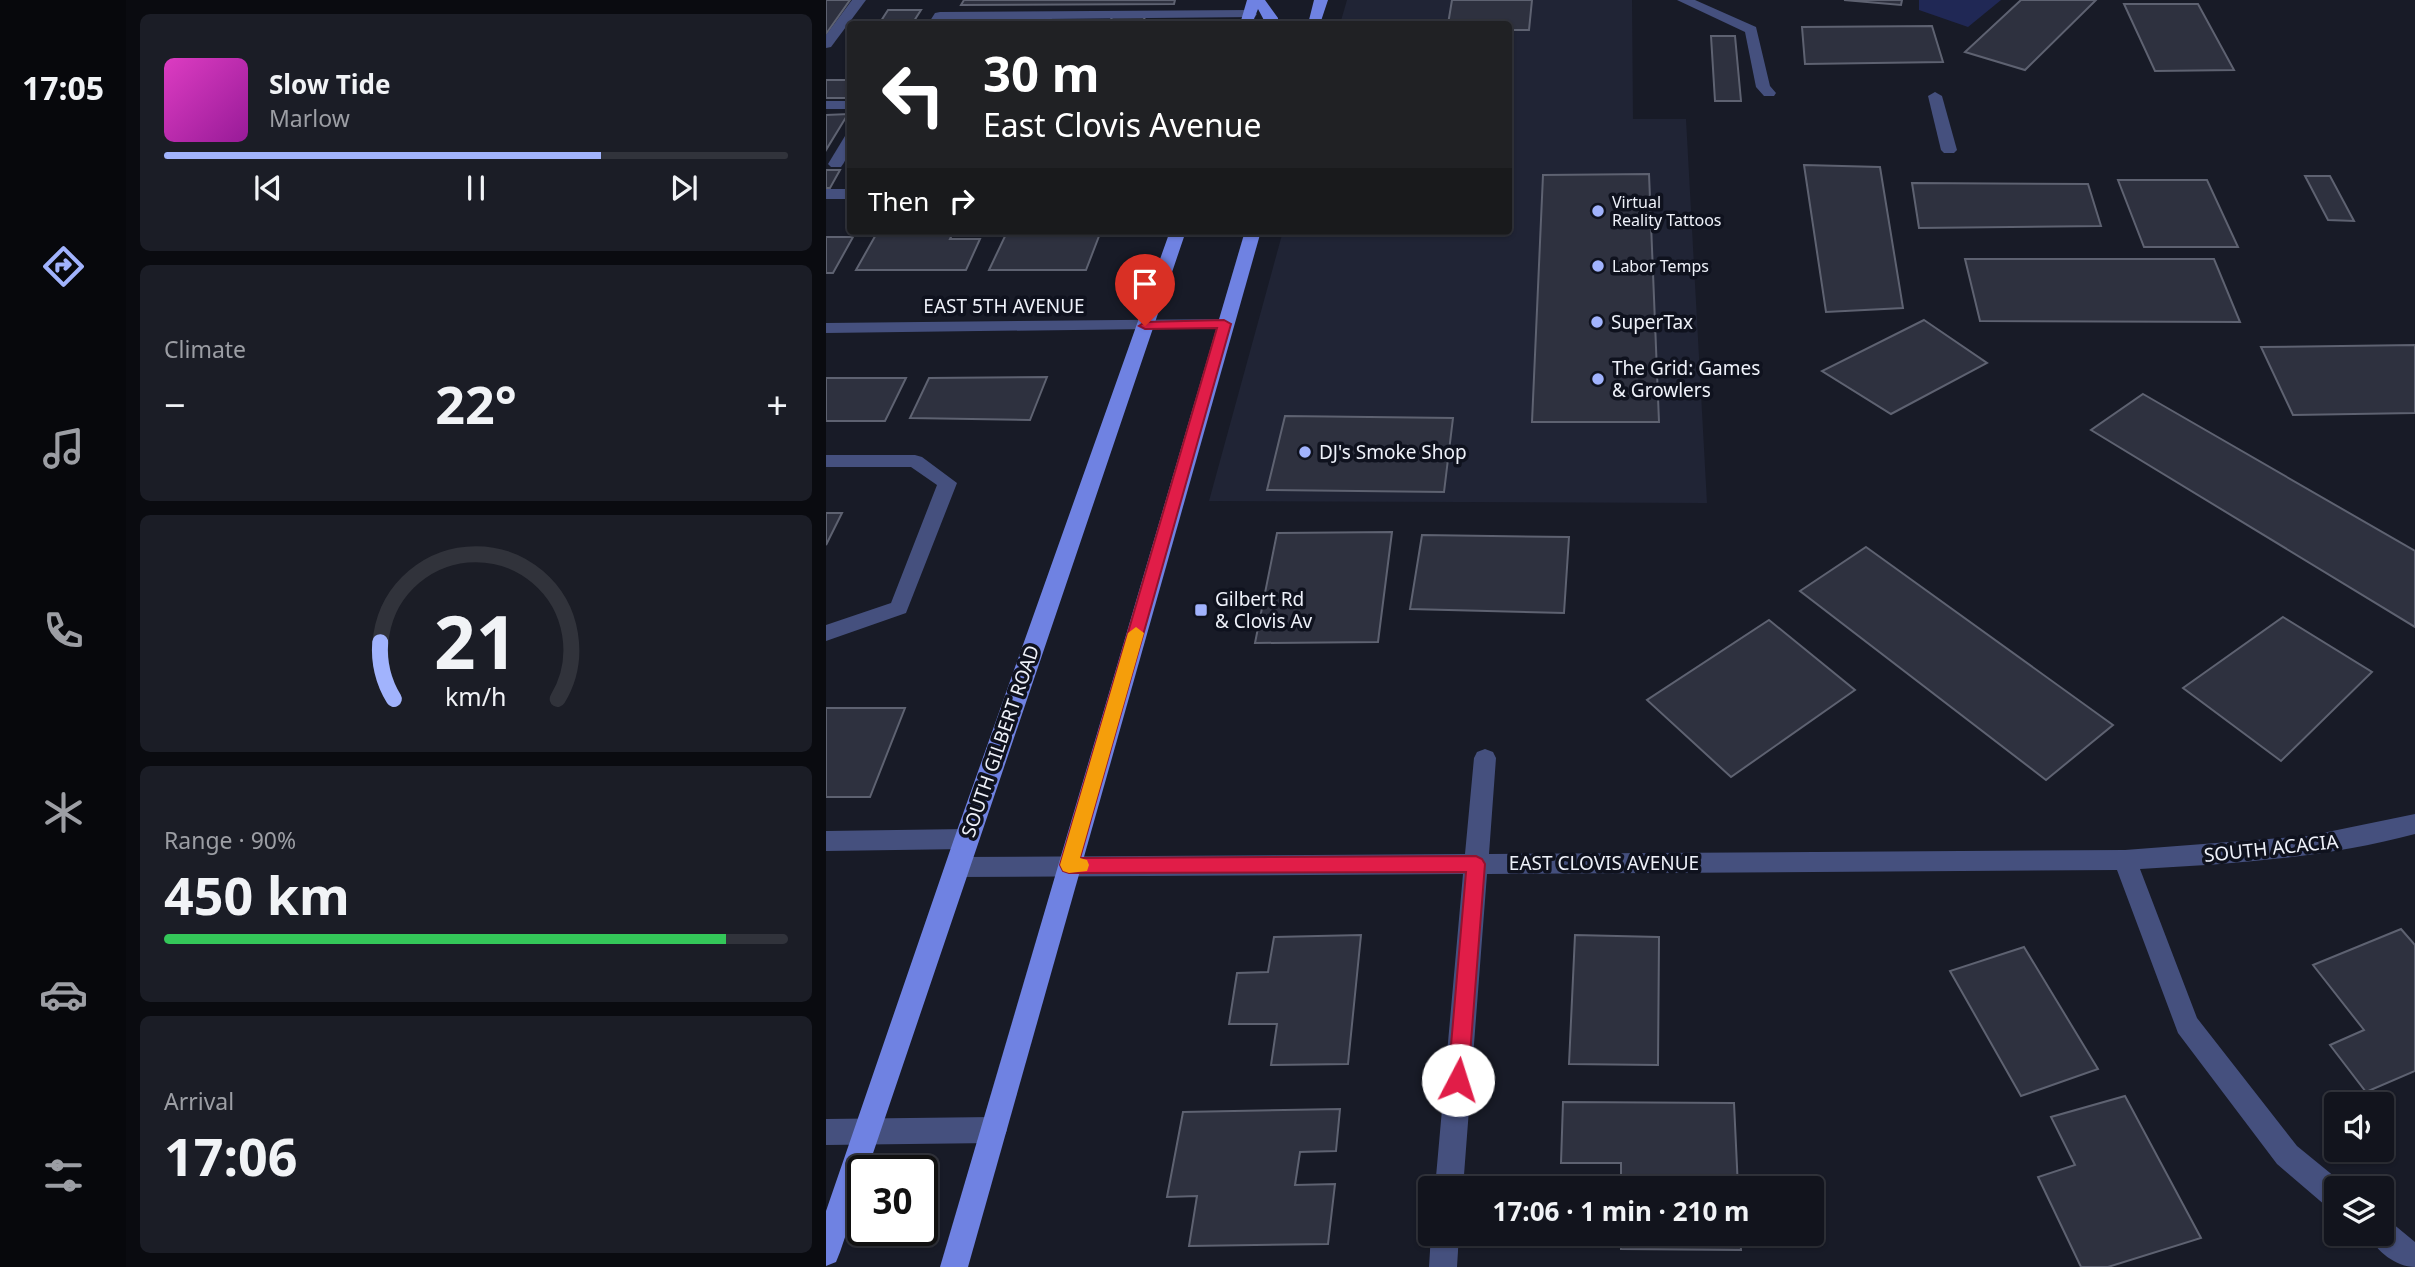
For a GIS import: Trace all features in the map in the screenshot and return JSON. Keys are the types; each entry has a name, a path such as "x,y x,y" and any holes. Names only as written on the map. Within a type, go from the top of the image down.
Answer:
{"main road":[{"path":"1315,21 1321,0"},
{"path":"1252,10 1272,18 1272,21"},
{"name":"SOUTH GILBERT ROAD","path":"826,1252 966,839 1177,235"},
{"path":"954,1267 1250,235"}],"street":[{"path":"826,44 859,0"},
{"path":"1684,0 1751,30 1763,87 1769,93"},
{"path":"937,21 940,16 1014,20 1165,19 1252,10"},
{"path":"1935,96 1949,150"},
{"path":"826,105 847,105"},
{"path":"837,164 847,145"},
{"path":"826,194 847,194"},
{"name":"EAST 5TH AVENUE","path":"826,328 1224,324"},
{"path":"826,461 915,461 947,483 900,608 826,633"},
{"path":"1450,1176 1485,758"},
{"name":"SOUTH ACACIA","path":"2125,860 2300,849 2380,835 2415,824"},
{"path":"826,841 966,839"},
{"path":"2125,860 2187,1025 2287,1155 2324,1186"},
{"name":"EAST CLOVIS AVENUE","path":"957,867 2125,860"},
{"path":"826,1132 992,1130"},
{"path":"2394,1243 2415,1260"},
{"path":"1443,1267 1445,1246"}],"shaded area":[{"path":"1347,0 1632,0 1633,119 1686,119 1707,503 1209,501 1282,235 1512,235 1512,21 1341,21"},
{"path":"1919,0 2001,0 1968,27 1919,10"}],"building":[{"path":"826,0 850,0 826,34"},
{"path":"964,0 1175,0 1174,4 961,5"},
{"path":"1452,0 1532,0 1529,30 1512,30 1512,21 1448,21"},
{"path":"1844,0 1902,0 1901,5"},
{"path":"2021,0 2096,0 2025,70 1965,52"},
{"path":"2124,4 2198,4 2234,70 2155,71"},
{"path":"888,10 921,10 914,21 881,21"},
{"path":"1112,17 1145,17 1143,21 1110,21"},
{"path":"1051,18 1050,21 1025,21"},
{"path":"1932,26 1943,62 1805,64 1802,27"},
{"path":"1711,36 1735,36 1741,101 1715,101"},
{"path":"826,80 847,80 847,98 826,98"},
{"path":"847,114 826,150 826,115"},
{"path":"1804,165 1880,167 1903,308 1826,312"},
{"path":"826,170 840,170 830,188 826,188"},
{"path":"1649,174 1659,422 1532,422 1543,175"},
{"path":"2305,176 2330,176 2354,221 2328,220"},
{"path":"2118,180 2207,180 2238,247 2144,247"},
{"path":"1912,183 2088,184 2101,226 1919,228"},
{"path":"876,235 952,235 950,239 980,239 966,270 856,270"},
{"path":"1006,235 1099,235 1086,270 989,270"},
{"path":"826,237 853,237 833,273 826,273"},
{"path":"1965,259 2214,259 2240,322 1980,321"},
{"path":"1924,320 1987,363 1891,414 1822,371"},
{"path":"2415,345 2415,413 2293,415 2261,347"},
{"path":"1047,377 1030,420 910,418 929,378"},
{"path":"826,378 906,378 885,421 826,421"},
{"path":"2143,394 2415,551 2415,627 2091,430"},
{"path":"1285,416 1453,418 1444,492 1267,490"},
{"path":"826,513 842,513 826,545"},
{"path":"1392,532 1378,642 1255,643 1277,533"},
{"path":"1422,535 1569,537 1564,613 1410,609"},
{"path":"1866,547 2113,725 2046,780 1800,591"},
{"path":"2283,617 2372,672 2281,761 2183,688"},
{"path":"1769,620 1855,690 1731,777 1647,700"},
{"path":"826,708 905,708 870,797 826,797"},
{"path":"2401,929 2415,945 2415,1071 2366,1092 2330,1045 2364,1030 2313,965"},
{"path":"1361,935 1348,1064 1271,1065 1277,1024 1229,1024 1237,973 1268,972 1274,937"},
{"path":"1575,935 1659,937 1658,1065 1569,1064"},
{"path":"2024,947 2098,1069 2021,1096 1950,971"},
{"path":"2125,1096 2201,1238 2108,1267 2081,1267 2038,1177 2075,1165 2051,1117"},
{"path":"1563,1102 1734,1103 1737,1176 1621,1176 1621,1163 1561,1163"},
{"path":"1340,1109 1336,1151 1300,1152 1295,1185 1335,1184 1328,1244 1189,1246 1197,1196 1167,1197 1183,1112"},
{"path":"1621,1246 1741,1246 1741,1250 1621,1249"}],"slow traffic":[{"path":"1080,865 1069,865 1136,633"}],"place":[{"name":"Virtual Reality Tattoos","path":"1598,211"},
{"name":"Labor Temps","path":"1598,266"},
{"name":"SuperTax","path":"1597,322"},
{"name":"The Grid: Games & Growlers","path":"1598,379"},
{"name":"DJ's Smoke Shop","path":"1305,452"},
{"name":"Gilbert Rd & Clovis Av","path":"1201,610"}],"route":[{"path":"1145,326 1224,324 1069,865 1476,864 1458,1080"}]}
